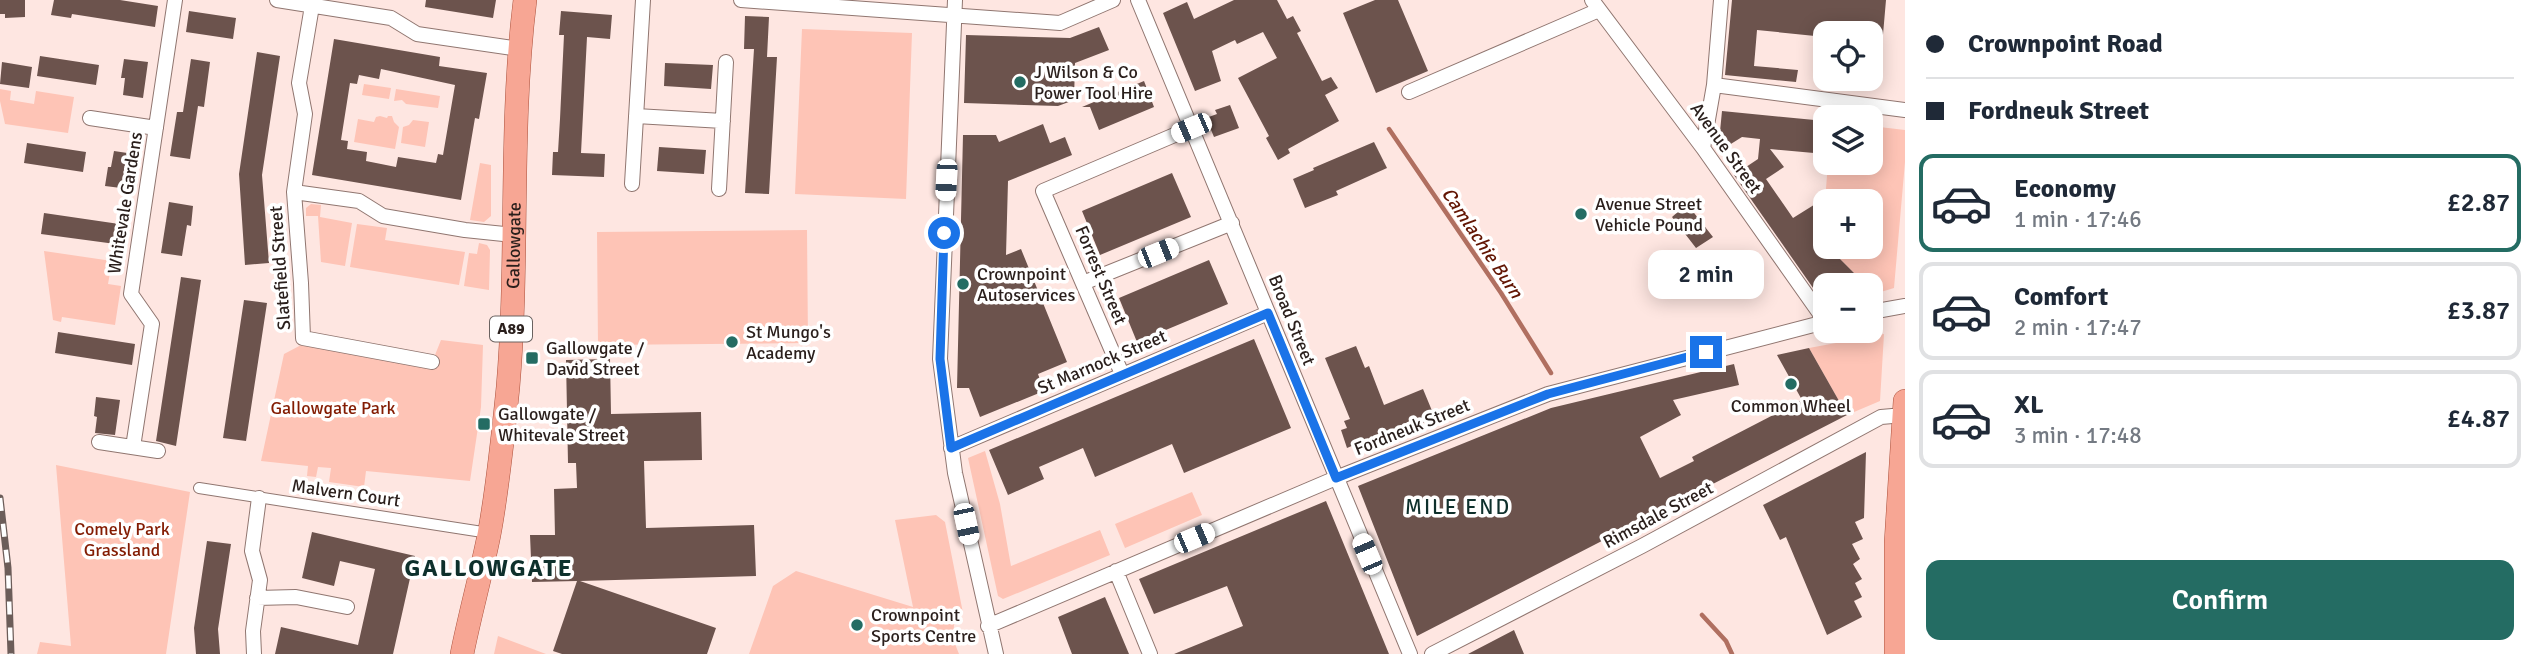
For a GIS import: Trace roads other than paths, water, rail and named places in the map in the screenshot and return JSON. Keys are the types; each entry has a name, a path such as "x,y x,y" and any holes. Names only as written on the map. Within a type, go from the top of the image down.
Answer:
{"main road":[{"name":"Gallowgate","path":"462,654 489,533 508,386 515,121 525,0"},
{"path":"1896,654 1896,520 1904,408"}],"street":[{"name":"Whitevale Gardens","path":"133,447 152,324 131,293 175,0"},
{"path":"277,0 391,18 417,34 519,49"},
{"path":"632,184 643,0"},
{"path":"741,0 1060,23 1113,0"},
{"path":"955,0 940,359 951,448 996,654"},
{"name":"Broad Street","path":"1138,0 1410,654"},
{"path":"1703,148 1714,85 1721,0"},
{"path":"1409,92 1596,5"},
{"name":"Avenue Street","path":"1596,5 1703,148 1813,305"},
{"name":"Slatefield Street","path":"312,6 299,83 305,114 294,192 302,284 303,338 432,362"},
{"path":"719,190 726,62"},
{"path":"1714,85 1905,110"},
{"path":"636,116 723,121"},
{"path":"90,118 156,128"},
{"name":"Forrest Street","path":"1122,374 1043,191 1191,128"},
{"name":"Slatefield Street","path":"294,192 359,201 383,216 514,235"},
{"path":"1083,283 1232,223"},
{"path":"1883,310 1905,306"},
{"name":"St Marnock Street","path":"951,448 1268,313"},
{"name":"Fordneuk Street","path":"988,626 1336,478 1548,394 1813,325"},
{"name":"Rimsdale Street","path":"1432,654 1881,417 1904,408"},
{"path":"99,442 158,451"},
{"name":"Malvern Court","path":"198,488 489,533"},
{"path":"254,654 253,631 259,573 252,551 258,498"},
{"path":"1116,572 1150,654"},
{"path":"257,598 296,597 348,607"}],"waterway":[{"name":"Camlachie Burn","path":"1389,129 1501,293 1551,373"},
{"name":"Camlachie Burn","path":"1702,615 1726,641 1732,654"}],"railway":[{"path":"0,498 8,568 11,654"}],"place":[{"name":"J Wilson & Co Power Tool Hire","path":"1020,82"},
{"name":"Avenue Street Vehicle Pound","path":"1581,214"},
{"name":"Crownpoint Autoservices","path":"963,284"},
{"name":"St Mungo's Academy","path":"732,342"},
{"name":"Gallowgate / David Street","path":"532,358"},
{"name":"Common Wheel","path":"1791,384"},
{"name":"Gallowgate / Whitevale Street","path":"484,424"},
{"name":"Crownpoint Sports Centre","path":"857,625"}],"district":[{"name":"MILE END","path":"1458,507"},
{"name":"GALLOWGATE","path":"489,568"}],"park label":[{"name":"Gallowgate Park","path":"333,408"},
{"name":"Comely Park Grassland","path":"122,539"}]}
